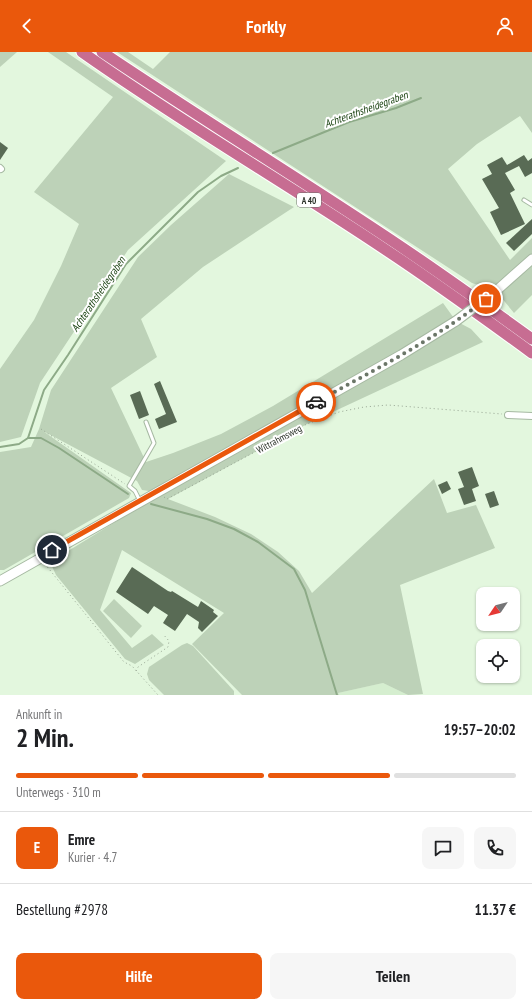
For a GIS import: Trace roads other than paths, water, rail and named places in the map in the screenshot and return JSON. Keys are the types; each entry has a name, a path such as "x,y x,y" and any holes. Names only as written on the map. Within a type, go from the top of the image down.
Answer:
{"highway":[{"name":"A 40","path":"82,52 168,110 386,250 532,353"},
{"name":"A 40","path":"102,52 176,102 390,240 532,339"}],"main road":[{"path":"0,581 394,358 456,321 496,291 532,259"}],"street":[{"path":"508,415 532,416"}],"lane":[{"path":"524,200 532,205"},
{"path":"140,501 135,491 129,486 154,443 146,422"}],"waterway":[{"name":"Achterathsheidegraben","path":"273,153 349,122 396,108 421,98"},
{"name":"Achterathsheidegraben","path":"0,447 19,444 28,438 44,390 126,264 198,192 221,176 238,168"},
{"path":"28,438 41,438 59,448 128,494"},
{"path":"151,504 207,519 234,529 258,542 294,569 305,590 337,695"}]}
